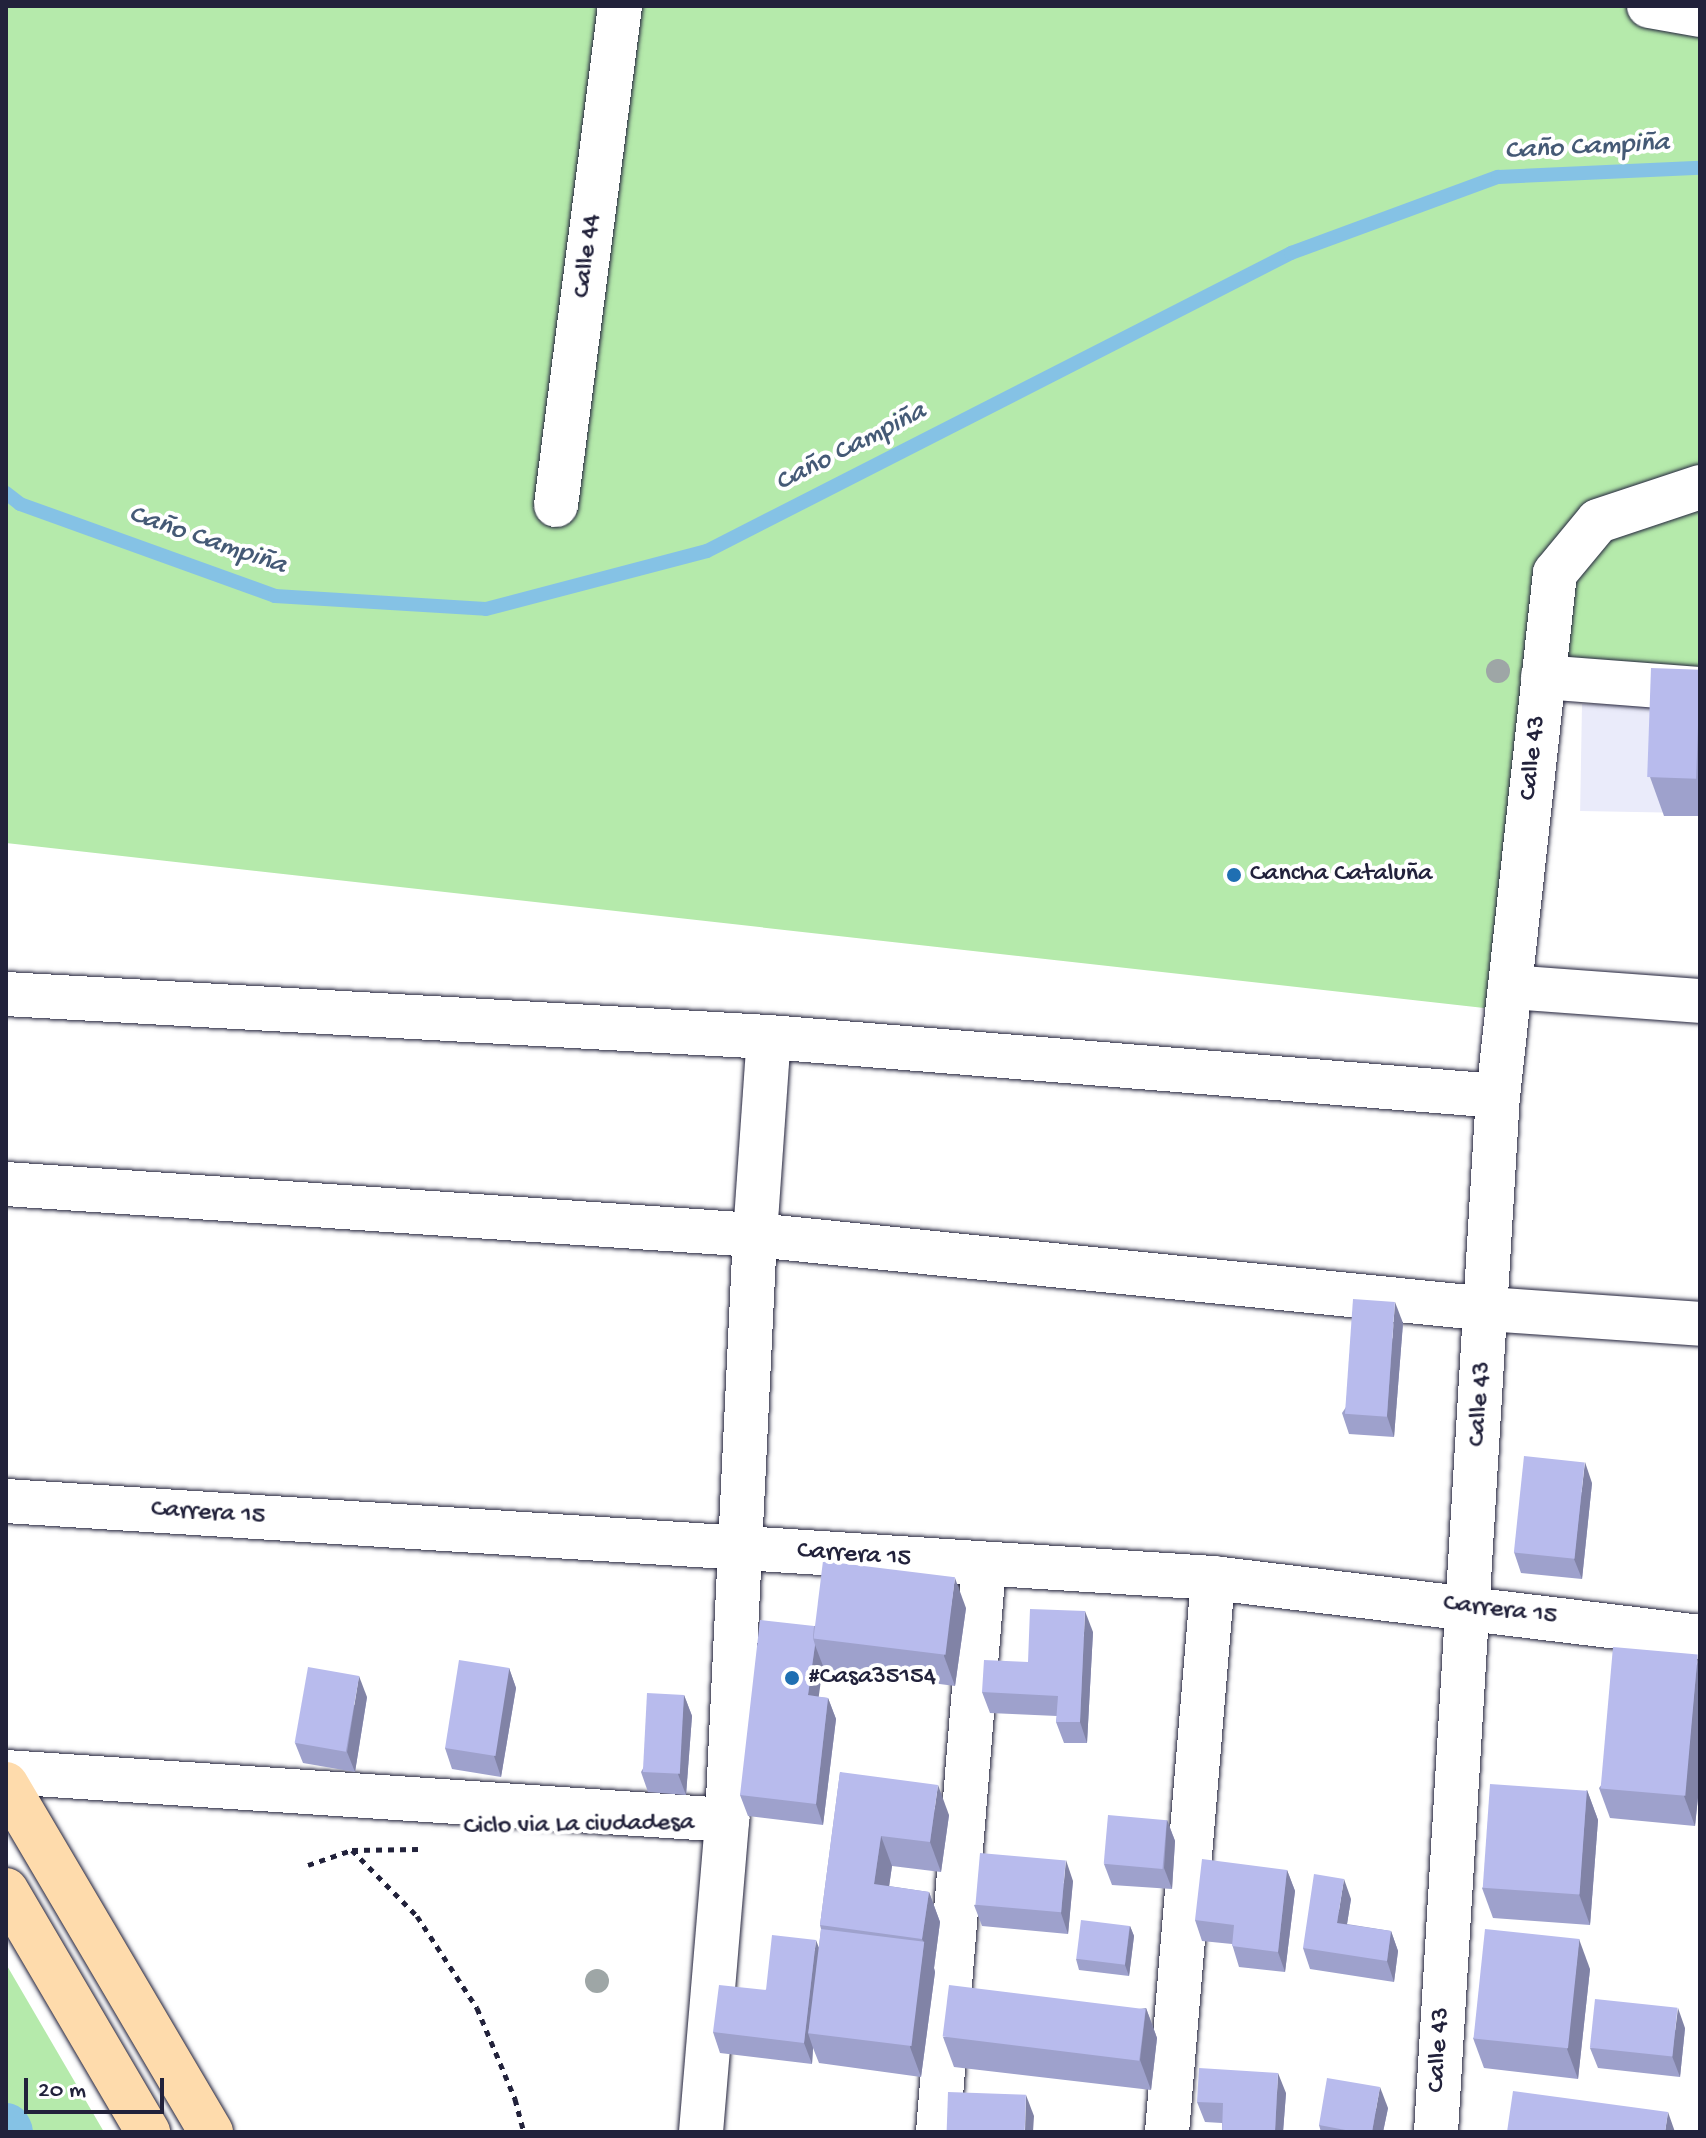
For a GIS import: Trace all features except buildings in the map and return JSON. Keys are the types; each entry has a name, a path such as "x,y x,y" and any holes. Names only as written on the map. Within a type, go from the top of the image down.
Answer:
{"main road":[{"path":"6,1784 211,2132"},
{"path":"6,1890 148,2132"}],"street":[{"name":"Calle 44","path":"556,505 620,6"},
{"path":"1649,6 1700,15"},
{"name":"Calle 43","path":"1436,2132 1466,1606 1488,1309 1498,1096 1555,573 1598,521 1700,487"},
{"path":"1543,677 1700,689"},
{"path":"1510,987 1700,1001"},
{"path":"6,994 769,1037 1498,1096"},
{"path":"701,2132 727,1820 755,1235 769,1037"},
{"path":"6,1184 755,1235 1488,1309 1700,1324"},
{"name":"Carrera 15","path":"6,1501 1213,1578 1466,1606 1700,1637"},
{"path":"938,2132 984,1565"},
{"path":"1167,2132 1213,1578"},
{"path":"6,1772 727,1820"}],"path":[{"name":"Ciclo via La ciudadesa","path":"308,1865 352,1850 429,1849"},
{"path":"352,1850 417,1916 477,2008 515,2099 524,2132"}],"shaded area":[{"path":"1582,704 1665,705 1663,812 1580,811"}],"green space":[{"path":"6,6 1700,6 1700,679 1528,667 1493,1009 6,843"},
{"path":"6,1964 104,2132 6,2132"}],"waterway":[{"name":"Caño Campiña","path":"6,493 20,504 275,596 486,609 707,551 1291,253 1498,177 1700,168"},
{"path":"6,2128 8,2132"}],"place":[{"name":"Cancha Cataluña","path":"1234,875"},
{"name":"#Casa35154","path":"792,1678"}]}
